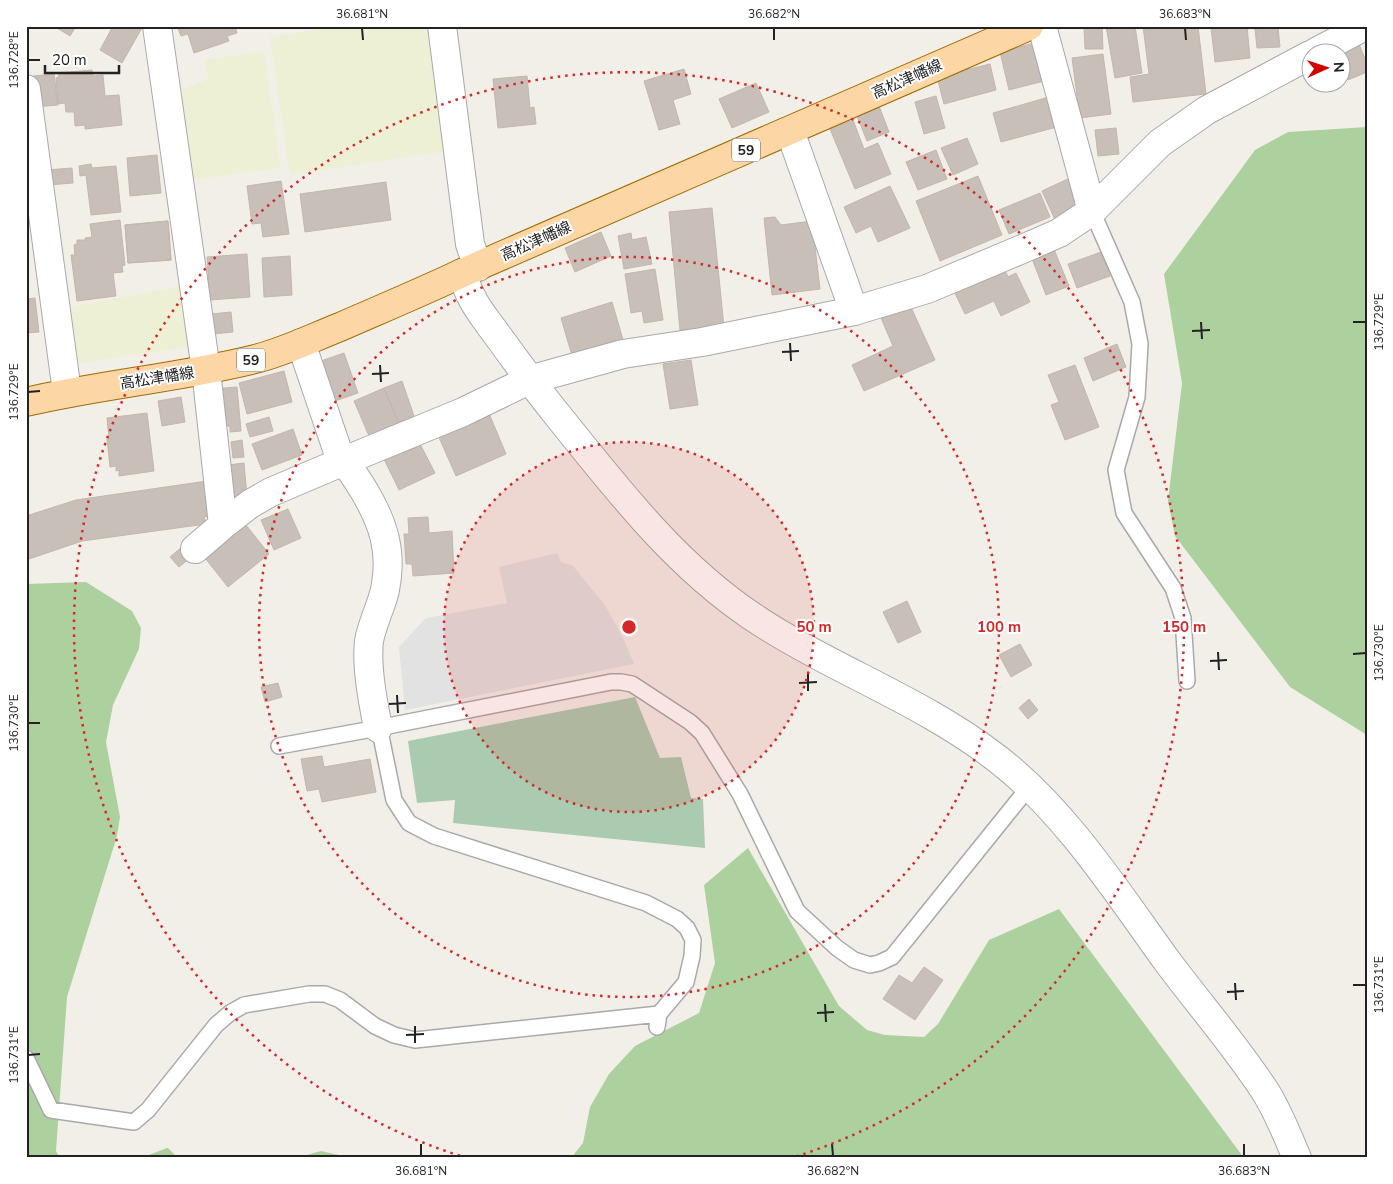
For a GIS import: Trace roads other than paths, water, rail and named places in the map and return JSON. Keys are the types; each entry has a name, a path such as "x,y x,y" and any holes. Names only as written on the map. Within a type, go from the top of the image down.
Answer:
{"main road":[{"name":"高松津幡線","path":"26,402 67,392 206,370 257,358 301,343 1029,26"}],"street":[{"path":"157,26 206,370 223,525"},
{"path":"442,26 470,244 470,296 529,380 634,510 687,564 717,591 753,617 806,649 966,735 998,759 1029,787 1083,847 1172,968 1246,1064 1266,1093 1283,1125 1297,1158"},
{"path":"1042,26 1092,212"},
{"path":"1335,42 1365,26"},
{"path":"195,550 250,504 271,492 464,412 529,380 622,354 702,342 854,311 927,289 1059,233 1092,212 1160,143 1207,110 1300,60"},
{"path":"26,89 67,392"},
{"path":"790,130 854,311"},
{"path":"301,343 338,455 350,467 375,508 386,539 388,572 384,592 369,640 371,688 378,728"}],"lane":[{"path":"1365,26 1367,37"},
{"path":"1092,212 1132,302 1140,344 1137,397 1116,470 1122,504 1124,513 1173,588 1183,618 1187,681"},
{"path":"279,746 610,682 632,684 690,722 702,733 740,794 797,911 837,948 854,960 870,965 892,957 1029,787"},
{"path":"26,1058 51,1110 134,1122 148,1110 216,1025 230,1013 244,1005 309,994 325,994 340,1000 375,1026 394,1036 415,1040 658,1020 686,982 692,956 693,940 687,928 677,919 646,903 434,836 409,823 394,800 378,728"}]}
